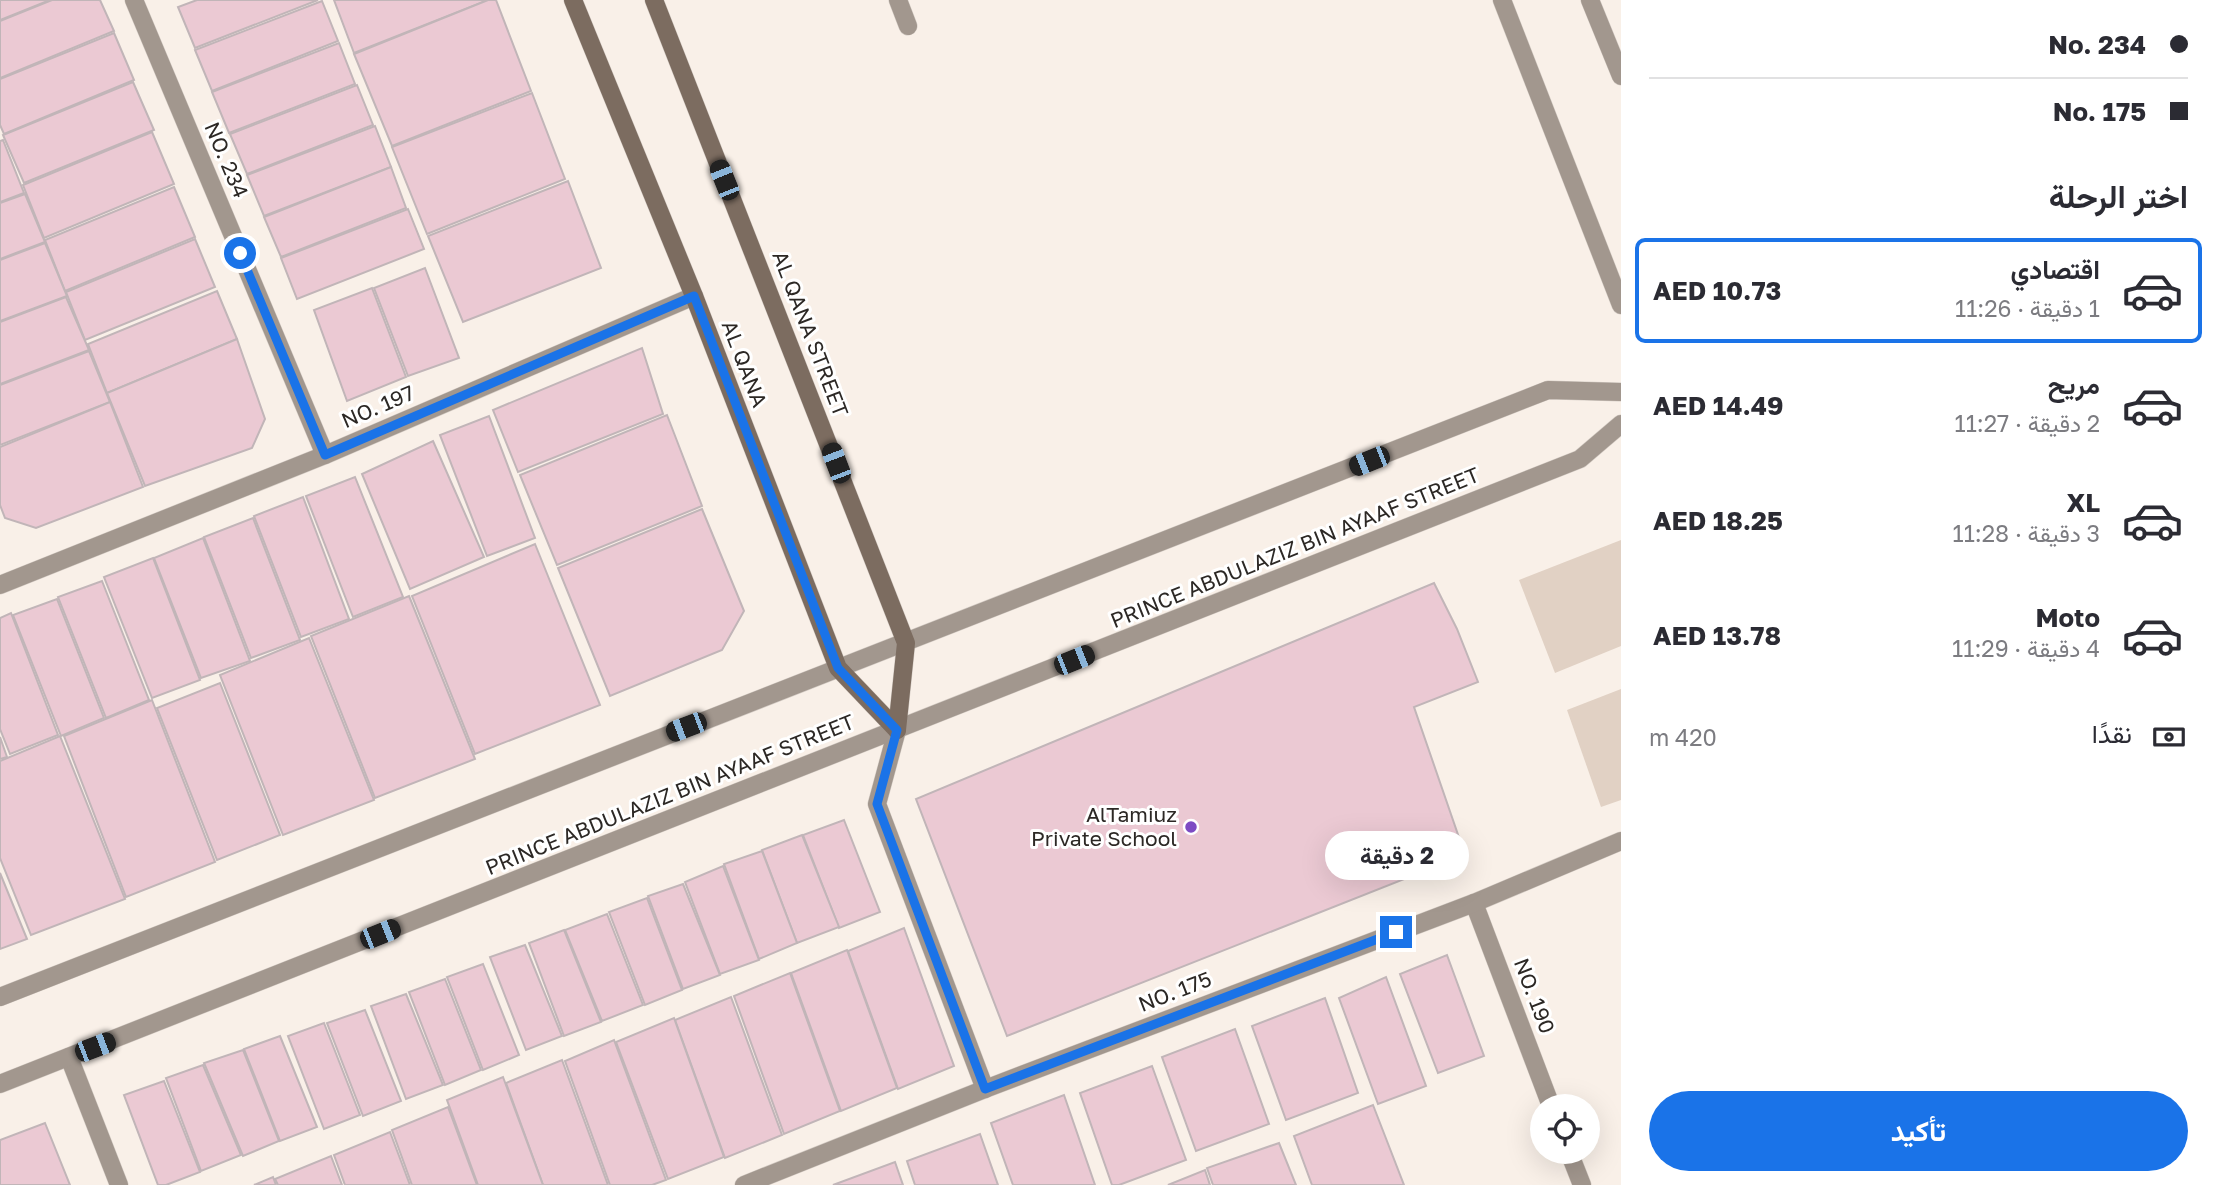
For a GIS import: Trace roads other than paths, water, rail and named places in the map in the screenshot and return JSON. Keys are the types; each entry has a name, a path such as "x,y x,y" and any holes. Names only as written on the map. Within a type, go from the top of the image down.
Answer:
{"street":[{"name":"NO. 234","path":"134,0 325,455"},
{"name":"AL QANA","path":"573,0 694,296 838,668 897,730"},
{"name":"AL QANA STREET","path":"654,0 906,643 897,730"},
{"path":"898,0 908,26"},
{"path":"1502,0 1621,305"},
{"path":"1590,0 1621,76"},
{"name":"NO. 197","path":"0,585 325,455 694,296"},
{"path":"0,997 1548,390 1621,392"},
{"name":"PRINCE ABDULAZIZ BIN AYAAF STREET","path":"0,1084 1580,460 1621,424"},
{"path":"897,730 877,804 985,1089"},
{"name":"NO. 175","path":"744,1185 985,1089 1474,903 1621,841"},
{"name":"NO. 190","path":"1474,903 1547,1094"},
{"path":"69,1057 119,1185"},
{"path":"1574,1164 1582,1185"}],"place":[{"name":"AlTamiuz Private School","path":"1191,827"}]}
